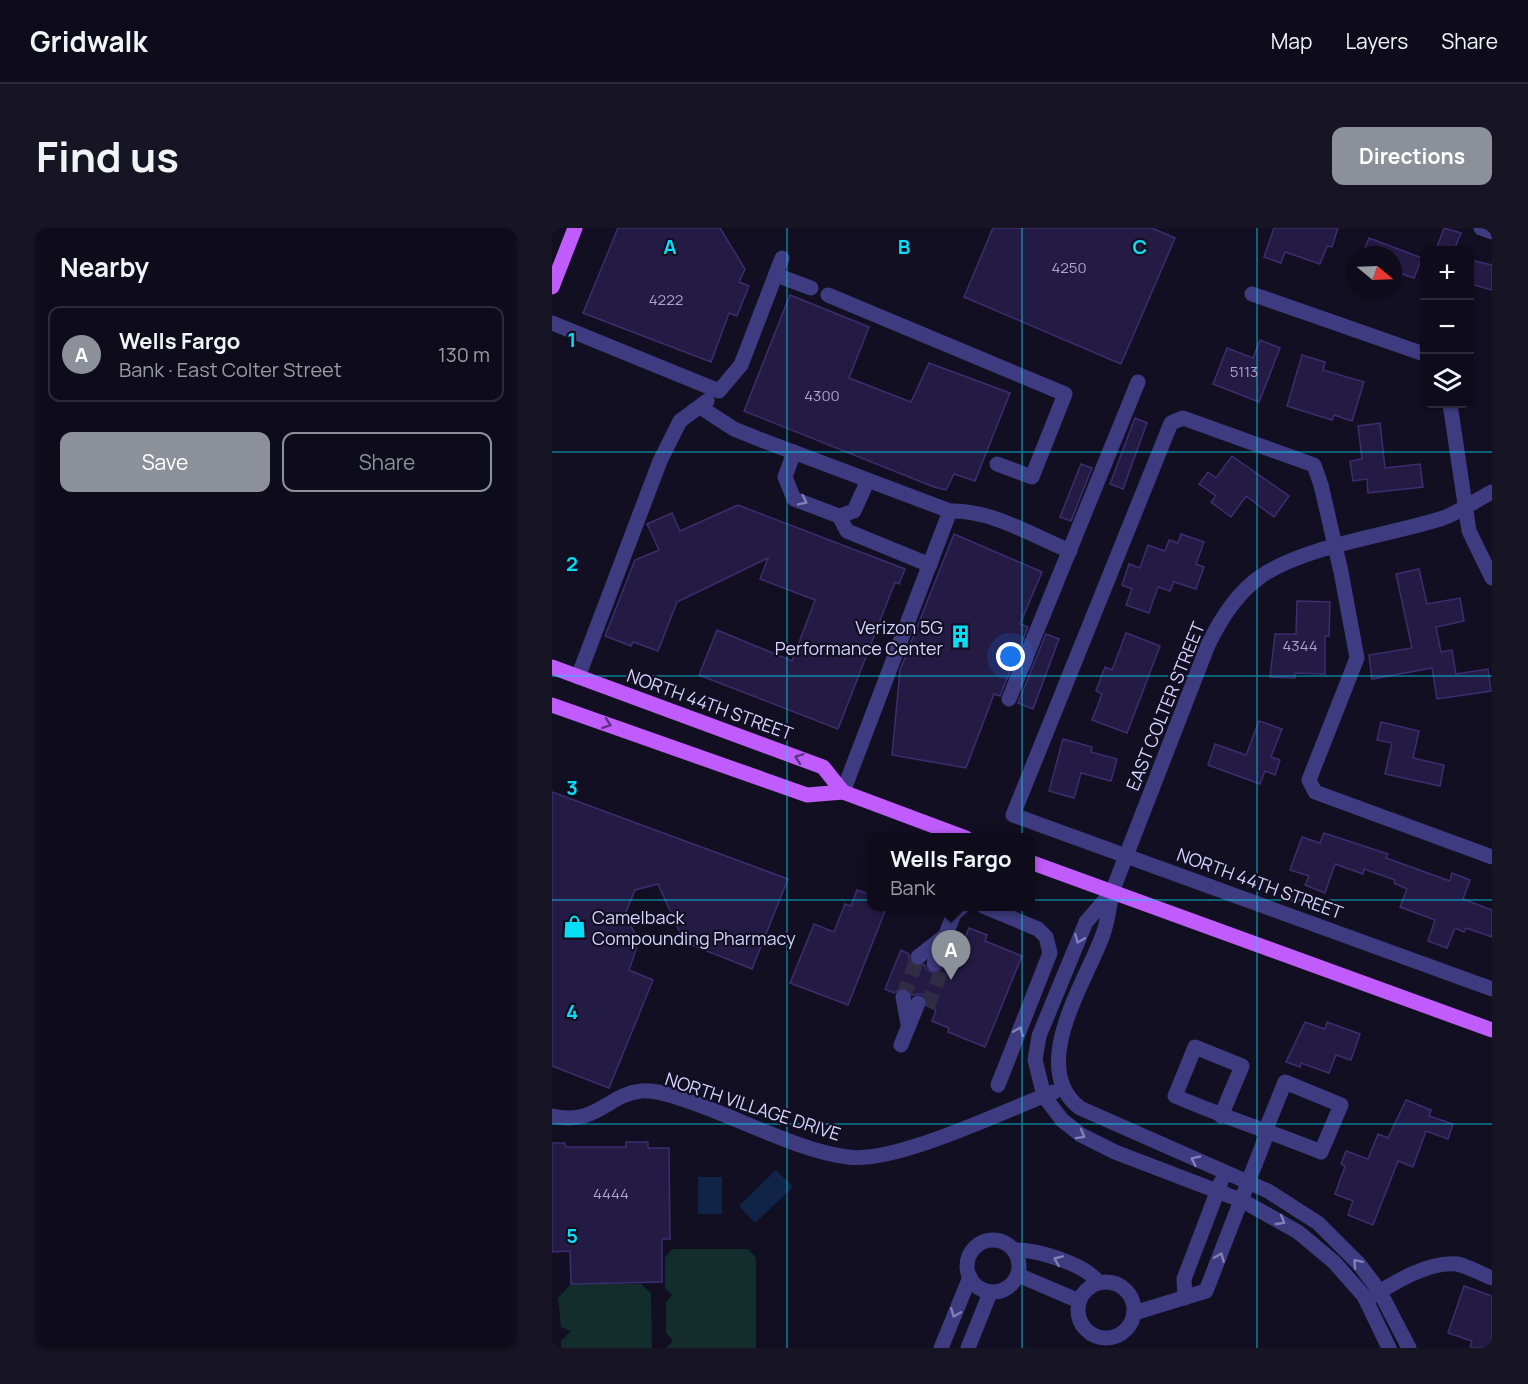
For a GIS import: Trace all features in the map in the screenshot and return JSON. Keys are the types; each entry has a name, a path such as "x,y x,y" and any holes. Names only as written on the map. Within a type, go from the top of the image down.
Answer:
{"main road":[{"path":"552,287 575,228"},
{"name":"NORTH 44TH STREET","path":"552,667 823,767 843,792"},
{"path":"552,705 807,795 843,792 955,833"},
{"path":"1035,864 1492,1030"}],"street":[{"path":"1481,228 1492,232"},
{"path":"578,677 660,461 680,421 719,391 741,365 782,258"},
{"path":"776,275 811,288"},
{"path":"1252,294 1420,352"},
{"path":"828,295 1065,394 1032,477 997,464"},
{"path":"552,323 719,391"},
{"path":"1009,699 1138,382"},
{"path":"700,406 734,429 950,511 967,510 983,515 1070,551"},
{"path":"1451,408 1469,531 1492,578"},
{"name":"NORTH 44TH STREET","path":"1335,548 1322,485 1314,465 1183,418 1172,423 1013,815 1492,989"},
{"path":"794,452 785,477 794,499 839,516 854,511 868,480"},
{"name":"EAST COLTER STREET","path":"1062,1089 1058,1049 1064,1027 1106,927 1112,892 1218,624 1236,600 1260,577 1294,560 1446,517 1492,492"},
{"path":"843,792 950,511"},
{"path":"839,516 847,531 930,565"},
{"path":"1335,548 1357,658 1309,780 1315,792 1492,857"},
{"name":"EAST COLTER STREET","path":"1044,1096 1035,1060 1039,1036 1086,922 1112,892"},
{"path":"930,962 957,911"},
{"path":"996,911 1038,928 1046,937 1050,952 998,1085"},
{"path":"901,1045 915,1002 908,1024"},
{"path":"1134,1314 1206,1291 1250,1184 1268,1131 1268,1124 1285,1082 1341,1105 1321,1152 1268,1131 1256,1130 1221,1116 1175,1096 1195,1047 1242,1066 1221,1116"},
{"path":"1062,1089 1069,1100 1080,1108 1292,1204 1318,1223 1359,1264 1380,1292 1409,1348"},
{"name":"NORTH VILLAGE DRIVE","path":"552,1116 567,1119 589,1116 641,1091 666,1094 815,1149 848,1158 865,1157 928,1142 1062,1089"},
{"path":"1044,1096 1062,1120 1082,1135 1115,1152 1243,1201 1280,1220 1316,1246 1334,1262 1366,1301 1389,1348"},
{"path":"1185,1298 1184,1279 1225,1173"},
{"path":"941,1348 969,1277 968,1260 977,1246 984,1242 1000,1241 1014,1250 1029,1249 1048,1255 1093,1275 1098,1282"},
{"path":"969,1277 975,1285 990,1293 1007,1289 1018,1275 1020,1266 1014,1250"},
{"path":"1366,1301 1417,1273 1440,1264 1458,1264 1492,1278"},
{"path":"1018,1275 1079,1301"},
{"path":"1107,1281 1124,1288 1133,1304 1134,1314 1125,1330 1118,1335 1100,1337 1091,1334 1079,1320 1079,1301 1083,1293 1098,1282 1107,1281"},
{"path":"968,1348 990,1293"}],"green space":[{"path":"673,1249 748,1249 756,1258 756,1348 666,1348 673,1341 666,1333 666,1302 672,1295 665,1288 665,1257"},
{"path":"571,1284 641,1284 651,1293 652,1348 561,1348 561,1341 571,1331 561,1327 558,1298"}],"water":[{"path":"776,1170 793,1187 755,1223 739,1206"},
{"path":"698,1177 722,1177 722,1214 698,1214"}],"building":[{"path":"618,228 720,228 745,269 739,282 749,286 737,316 729,313 711,362 583,313"},
{"path":"993,228 1152,228 1175,238 1121,364 964,297"},
{"path":"1274,228 1338,228 1332,247 1327,246 1320,264 1285,252 1281,263 1264,257"},
{"path":"1444,228 1461,233 1456,246 1437,246"},
{"path":"1369,238 1390,246 1366,246"},
{"path":"1402,250 1420,257 1414,278 1402,274"},
{"path":"1474,261 1492,265 1492,290 1474,285"},
{"path":"790,295 869,327 849,378 911,402 929,363 1010,393 975,481 954,474 946,490 934,487 744,411"},
{"path":"1260,340 1280,348 1259,402 1213,384 1227,348 1253,358"},
{"path":"1302,355 1325,362 1323,370 1364,382 1352,421 1334,415 1332,420 1287,406"},
{"path":"1135,418 1147,423 1123,489 1110,484"},
{"path":"1380,423 1385,468 1420,464 1423,487 1368,493 1367,479 1353,481 1350,461 1362,459 1358,426"},
{"path":"1232,456 1289,496 1274,517 1246,496 1231,517 1211,502 1216,496 1199,484 1208,472 1216,478"},
{"path":"1081,464 1092,468 1071,521 1060,517"},
{"path":"738,505 905,569 899,584 895,582 838,729 699,675 717,630 792,661 815,600 760,579 768,558 677,602 658,651 633,642 631,646 605,636 635,560 659,550 647,524 672,513 680,531"},
{"name":"Verizon 5G Performance Center","path":"954,534 1042,572 1020,624 1028,627 1000,696 994,694 966,768 892,755 900,670"},
{"path":"1181,534 1204,542 1196,564 1204,567 1196,589 1174,582 1170,591 1158,587 1149,613 1126,605 1132,589 1122,585 1129,564 1140,568 1148,545 1165,551 1169,540 1178,543"},
{"path":"1419,569 1427,604 1460,598 1464,621 1436,627 1441,652 1452,650 1456,674 1488,669 1491,691 1437,699 1432,668 1372,679 1369,655 1412,648 1396,574"},
{"path":"1297,601 1330,602 1329,636 1325,636 1325,674 1295,673 1295,678 1270,677 1275,634 1296,634"},
{"path":"1126,633 1160,646 1127,733 1092,720 1102,694 1096,691 1105,667 1112,670"},
{"path":"1046,634 1059,639 1033,709 1018,703"},
{"path":"1259,721 1282,729 1271,757 1280,760 1275,775 1265,771 1260,784 1208,765 1215,744 1246,755"},
{"path":"1381,722 1419,731 1413,758 1444,765 1440,786 1385,774 1392,743 1377,740"},
{"path":"1063,739 1092,747 1091,752 1117,759 1111,781 1081,773 1074,798 1049,791"},
{"path":"552,792 788,879 752,969 684,942 658,884 635,890 625,915 639,941 629,970 653,980 609,1088 552,1066"},
{"path":"1324,833 1388,854 1386,858 1450,881 1452,873 1470,880 1463,899 1492,910 1492,937 1466,928 1464,932 1455,928 1447,948 1428,941 1435,920 1400,907 1407,889 1394,883 1395,880 1364,869 1363,874 1335,864 1325,893 1305,885 1309,876 1290,870 1302,837 1320,843"},
{"path":"857,890 867,893 867,911 885,911 848,1005 790,983 814,924 834,932 845,904 851,906"},
{"path":"969,928 987,935 985,941 1022,956 985,1047 948,1032 949,1028 932,1021 936,1010 927,1006 927,1001 922,994 913,995 906,988 901,988 894,993 885,989 901,950 909,954 909,959 914,966 924,964 927,970 936,973 943,967 946,969 959,936 965,938"},
{"path":"1305,1022 1325,1029 1327,1022 1360,1034 1351,1060 1336,1055 1329,1073 1301,1063 1300,1067 1286,1062"},
{"path":"1406,1100 1431,1110 1429,1116 1453,1124 1448,1139 1426,1131 1413,1167 1398,1161 1373,1225 1348,1215 1353,1201 1335,1194 1345,1166 1341,1164 1346,1151 1368,1159 1378,1134 1388,1138"},
{"path":"626,1142 648,1142 648,1148 669,1148 670,1239 662,1239 662,1282 571,1284 570,1251 552,1252 552,1143 565,1143 566,1147 626,1147"},
{"path":"1464,1286 1492,1296 1492,1348 1470,1348 1472,1341 1448,1333"}],"tunnel":[{"path":"903,997 918,957"},
{"path":"927,1007 943,967"}],"place":[{"name":"Verizon 5G Performance Center","path":"961,637"},
{"name":"Camelback Compounding Pharmacy","path":"574,927"},
{"name":"Wells Fargo","path":"951,980"}]}
